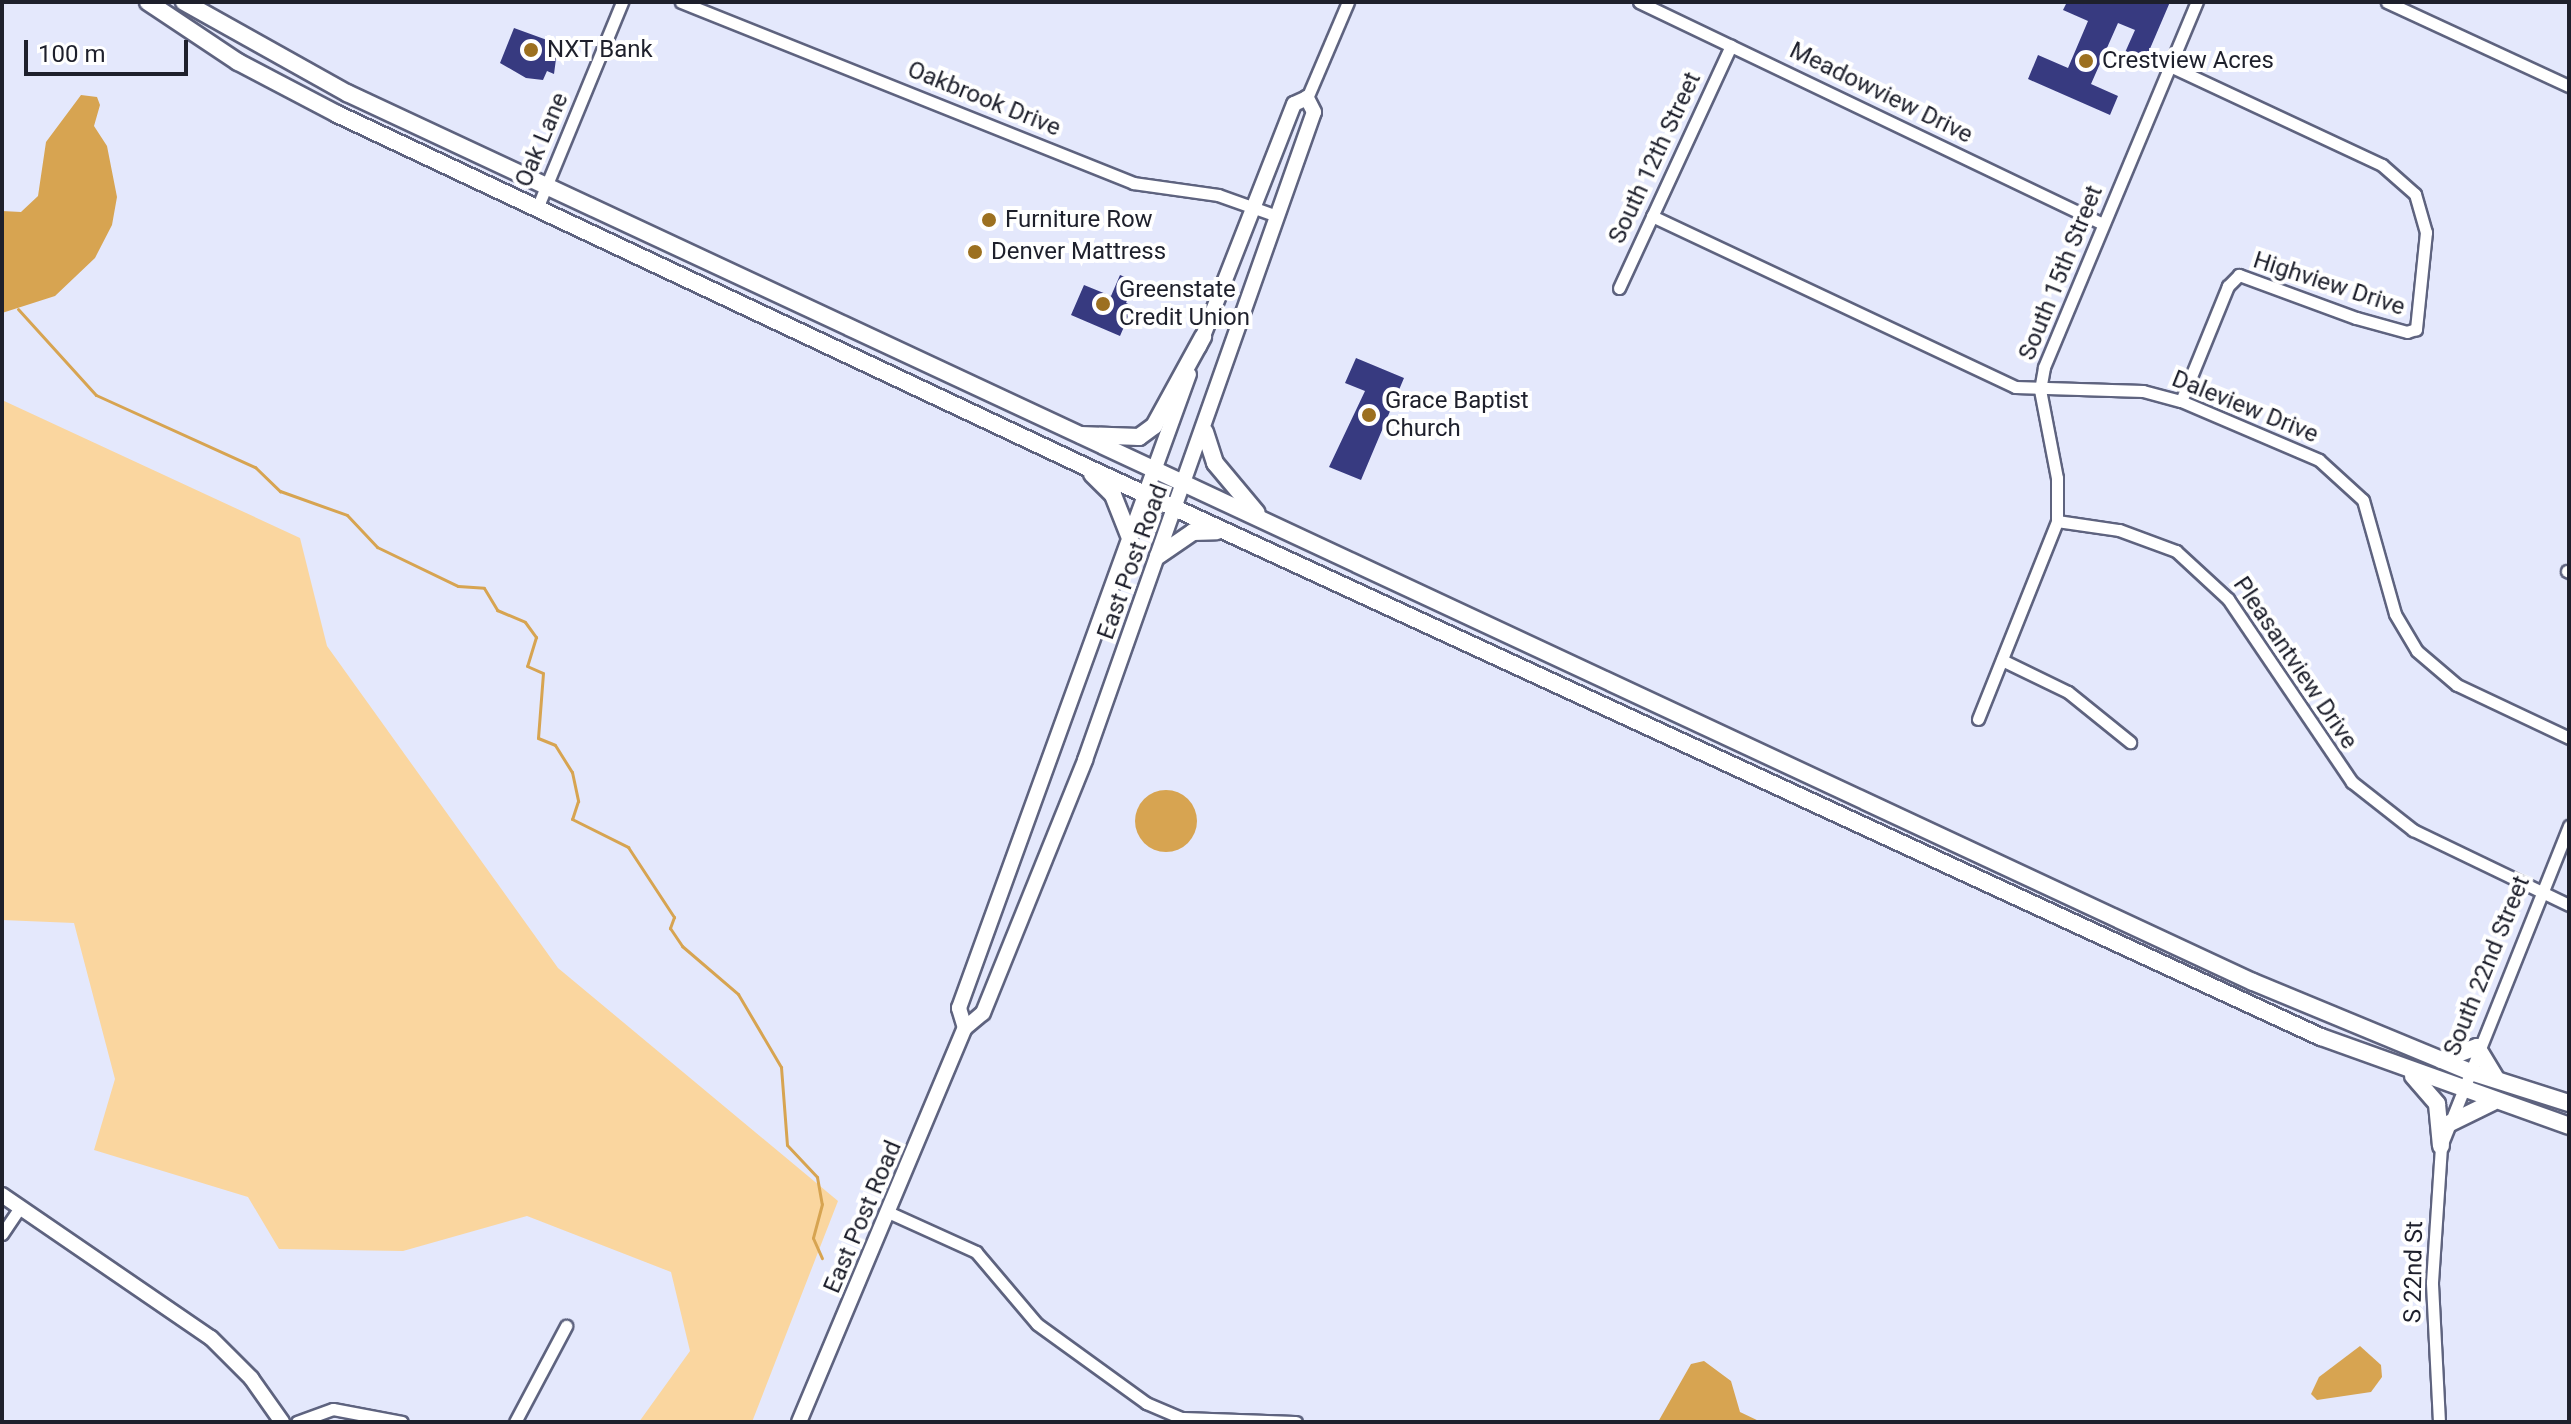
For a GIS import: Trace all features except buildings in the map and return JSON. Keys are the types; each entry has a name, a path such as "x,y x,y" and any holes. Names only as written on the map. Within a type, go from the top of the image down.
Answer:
{"highway":[{"path":"148,2 284,87 1225,532 2244,1003 2406,1071 2569,1126"},
{"path":"184,2 296,69 1071,435 1185,485 2253,982 2439,1060 2569,1103"},
{"path":"1071,435 1139,437 1154,426 1203,337"},
{"path":"1205,432 1207,449 1226,480 1267,523"},
{"path":"1086,467 1113,495 1130,538"},
{"path":"1158,556 1202,529 1225,532"},
{"path":"2439,1060 2477,1047 2497,1080"},
{"path":"2406,1071 2437,1104 2441,1146"},
{"path":"2448,1124 2494,1102"}],"main road":[{"name":"East Post Road","path":"799,1422 965,1028 983,1013 1036,887 1205,432 1314,112 1307,98 1294,104 1153,471 959,1008 965,1028"},
{"path":"2,1195 211,1338 251,1378 282,1422"}],"street":[{"name":"Oak Lane","path":"538,206 622,2"},
{"name":"Oakbrook Drive","path":"681,2 1133,183 1253,206 1277,216"},
{"name":"East Post Road","path":"1307,98 1348,2"},
{"name":"Meadowview Drive","path":"1639,2 2103,224"},
{"name":"South 15th Street","path":"1978,719 2057,521 2057,478 2040,390 2103,224 2197,2"},
{"path":"2387,2 2569,86"},
{"name":"South 12th Street","path":"1619,288 1731,46"},
{"name":"Highview Drive","path":"2170,66 2382,165 2415,194 2426,232 2416,329 2407,332 2356,318 2239,275 2228,286 2181,401"},
{"name":"Daleview Drive","path":"1652,216 2015,387 2040,390 2101,386 2181,401 2336,471 2371,516 2395,614 2417,651 2457,685 2569,738"},
{"name":"Pleasantview Drive","path":"2057,521 2147,537 2206,574 2352,782 2413,830 2569,905"},
{"path":"2002,660 2068,692 2130,742"},
{"name":"South 22nd Street","path":"2448,1124 2569,826"},
{"name":"S 22nd St","path":"2439,1422 2432,1282 2441,1146 2448,1124"},
{"path":"2,1234 20,1207"},
{"path":"888,1212 976,1252 1037,1324 1146,1403 1191,1420 1296,1422"},
{"path":"515,1422 566,1326"},
{"path":"297,1422 333,1409 402,1422"}],"shaded area":[{"path":"81,95 97,97 100,105 94,126 107,146 117,197 112,225 95,258 55,296 2,313 2,211 21,212 38,196 46,142"},
{"path":"2,400 300,538 327,646 558,968 838,1201 752,1422 639,1422 690,1351 671,1272 527,1216 403,1251 279,1249 248,1197 94,1150 115,1079 74,923 2,920"},
{"path":"1160,790 1172,790 1188,799 1195,809 1195,833 1188,843 1172,852 1160,852 1140,838 1135,827 1135,815 1149,795"},
{"path":"2360,1346 2381,1365 2382,1377 2371,1392 2317,1400 2311,1394 2319,1377"},
{"path":"1704,1361 1731,1381 1740,1412 1761,1422 1658,1422 1691,1364"}],"waterway":[{"path":"18,309 96,395 255,467 280,491 347,515 377,547 458,586 484,588 497,610 525,622 536,637 527,666 543,673 538,738 555,745 572,772 578,801 572,819 628,847 674,917 670,928 682,946 738,994 781,1067 787,1145 817,1177 822,1204 813,1238 822,1258"}],"place":[{"name":"NXT Bank","path":"531,50"},
{"name":"Crestview Acres","path":"2086,61"},
{"name":"Furniture Row","path":"989,220"},
{"name":"Denver Mattress","path":"975,252"},
{"name":"Greenstate Credit Union","path":"1103,304"},
{"name":"Grace Baptist Church","path":"1369,415"}]}
